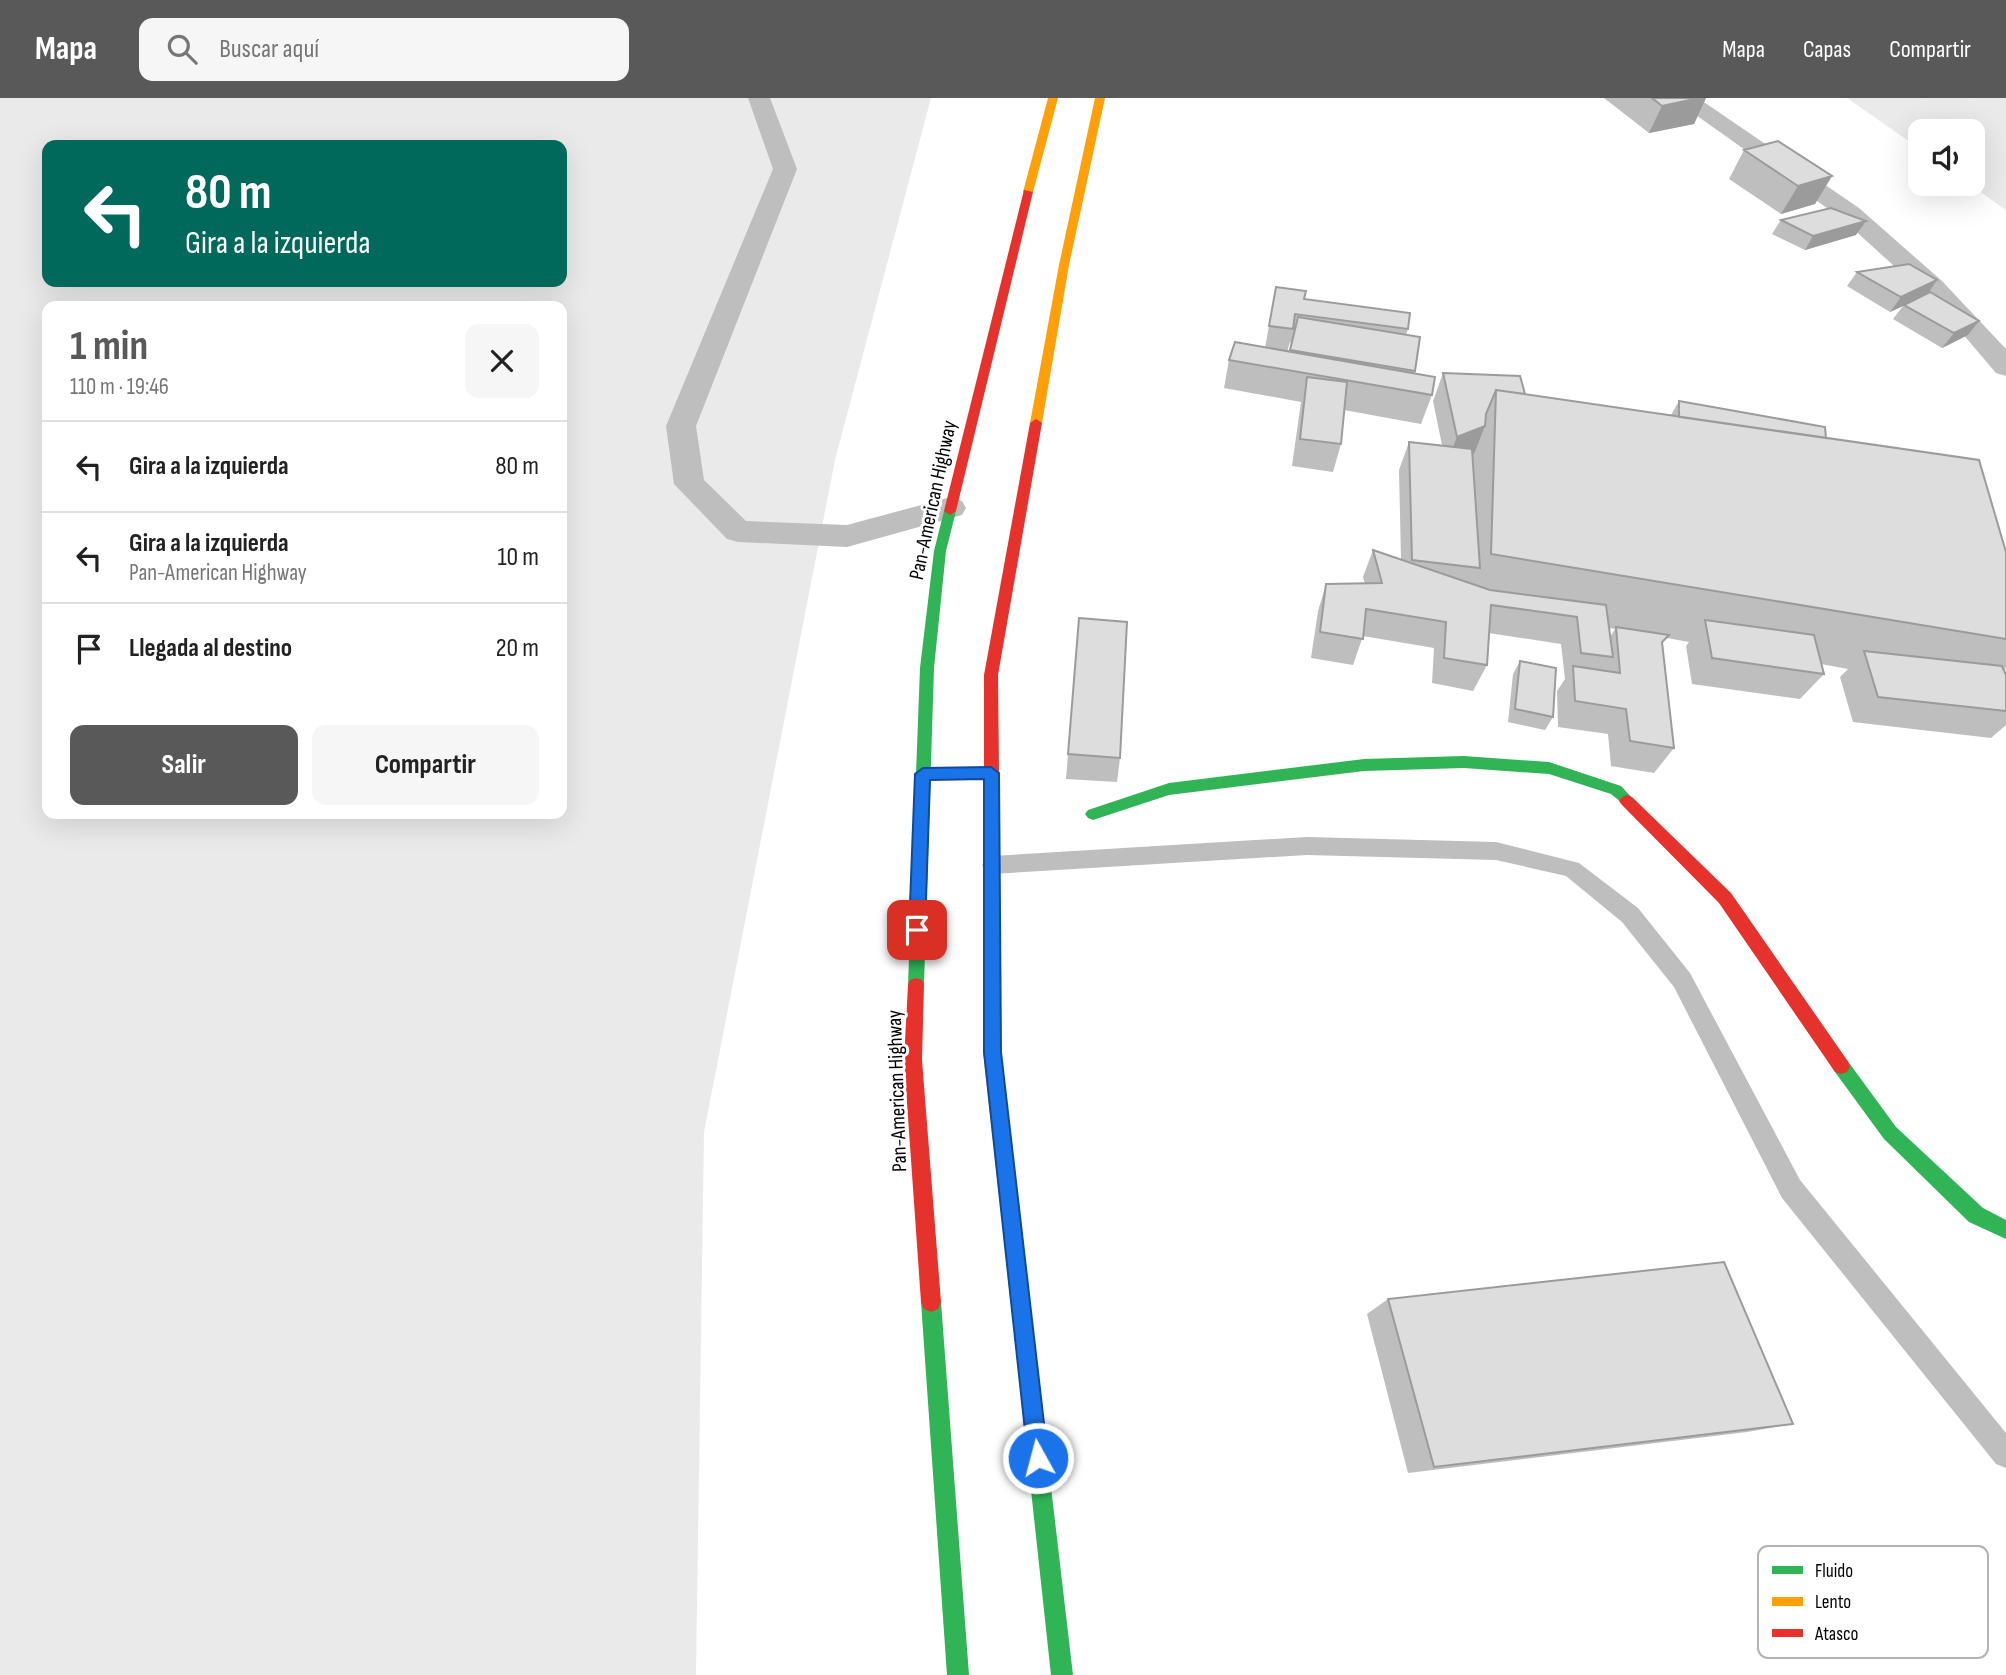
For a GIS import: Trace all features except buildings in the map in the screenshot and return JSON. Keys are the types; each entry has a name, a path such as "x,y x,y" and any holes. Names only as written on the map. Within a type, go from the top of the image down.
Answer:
{"main road":[{"name":"Pan-American Highway","path":"958,1675 913,1060 927,668 940,551 1009,263 1053,98"},
{"path":"1062,1675 992,1052 991,675 1064,265 1100,98"},
{"path":"1093,814 1169,789 1364,765 1464,762 1549,768 1616,790 1725,898 1799,1008 1890,1132 1976,1215 2006,1230"},
{"path":"923,774 991,773"}],"street":[{"path":"759,98 785,169 681,426 689,484 738,531 847,536 951,508"},
{"path":"1683,98 1816,187 1850,213 1933,287 1966,320 2006,367"}],"lane":[{"path":"992,865 1307,846 1496,851 1572,869 1630,915 1682,980 1791,1189 2006,1454"}],"shaded area":[{"path":"0,98 931,98 835,460 704,1132 696,1675 0,1675"},
{"path":"1847,98 2006,98 2006,210 1985,195 1985,119 1908,119 1908,141"}],"traffic: fast":[{"path":"916,985 927,668 940,551 950,511"},
{"path":"1093,814 1169,789 1364,765 1464,762 1549,768 1616,790 1627,801"},
{"path":"1841,1066 1890,1133 1976,1215 2006,1230"},
{"path":"1011,1222 1062,1675"},
{"path":"931,1302 958,1675"}],"traffic: slow":[{"path":"1028,192 1053,98"},
{"path":"1036,423 1064,265 1100,98"},
{"path":"992,868 992,1052 1011,1222"}],"traffic: jam":[{"path":"950,511 1028,192"},
{"path":"992,868 991,675 1036,423"},
{"path":"923,774 991,773"},
{"path":"1627,801 1725,898 1841,1066"},
{"path":"916,985 913,1060 931,1302"}],"route":[{"path":"917,930 923,774 991,773 992,1052 1038,1458"}]}
